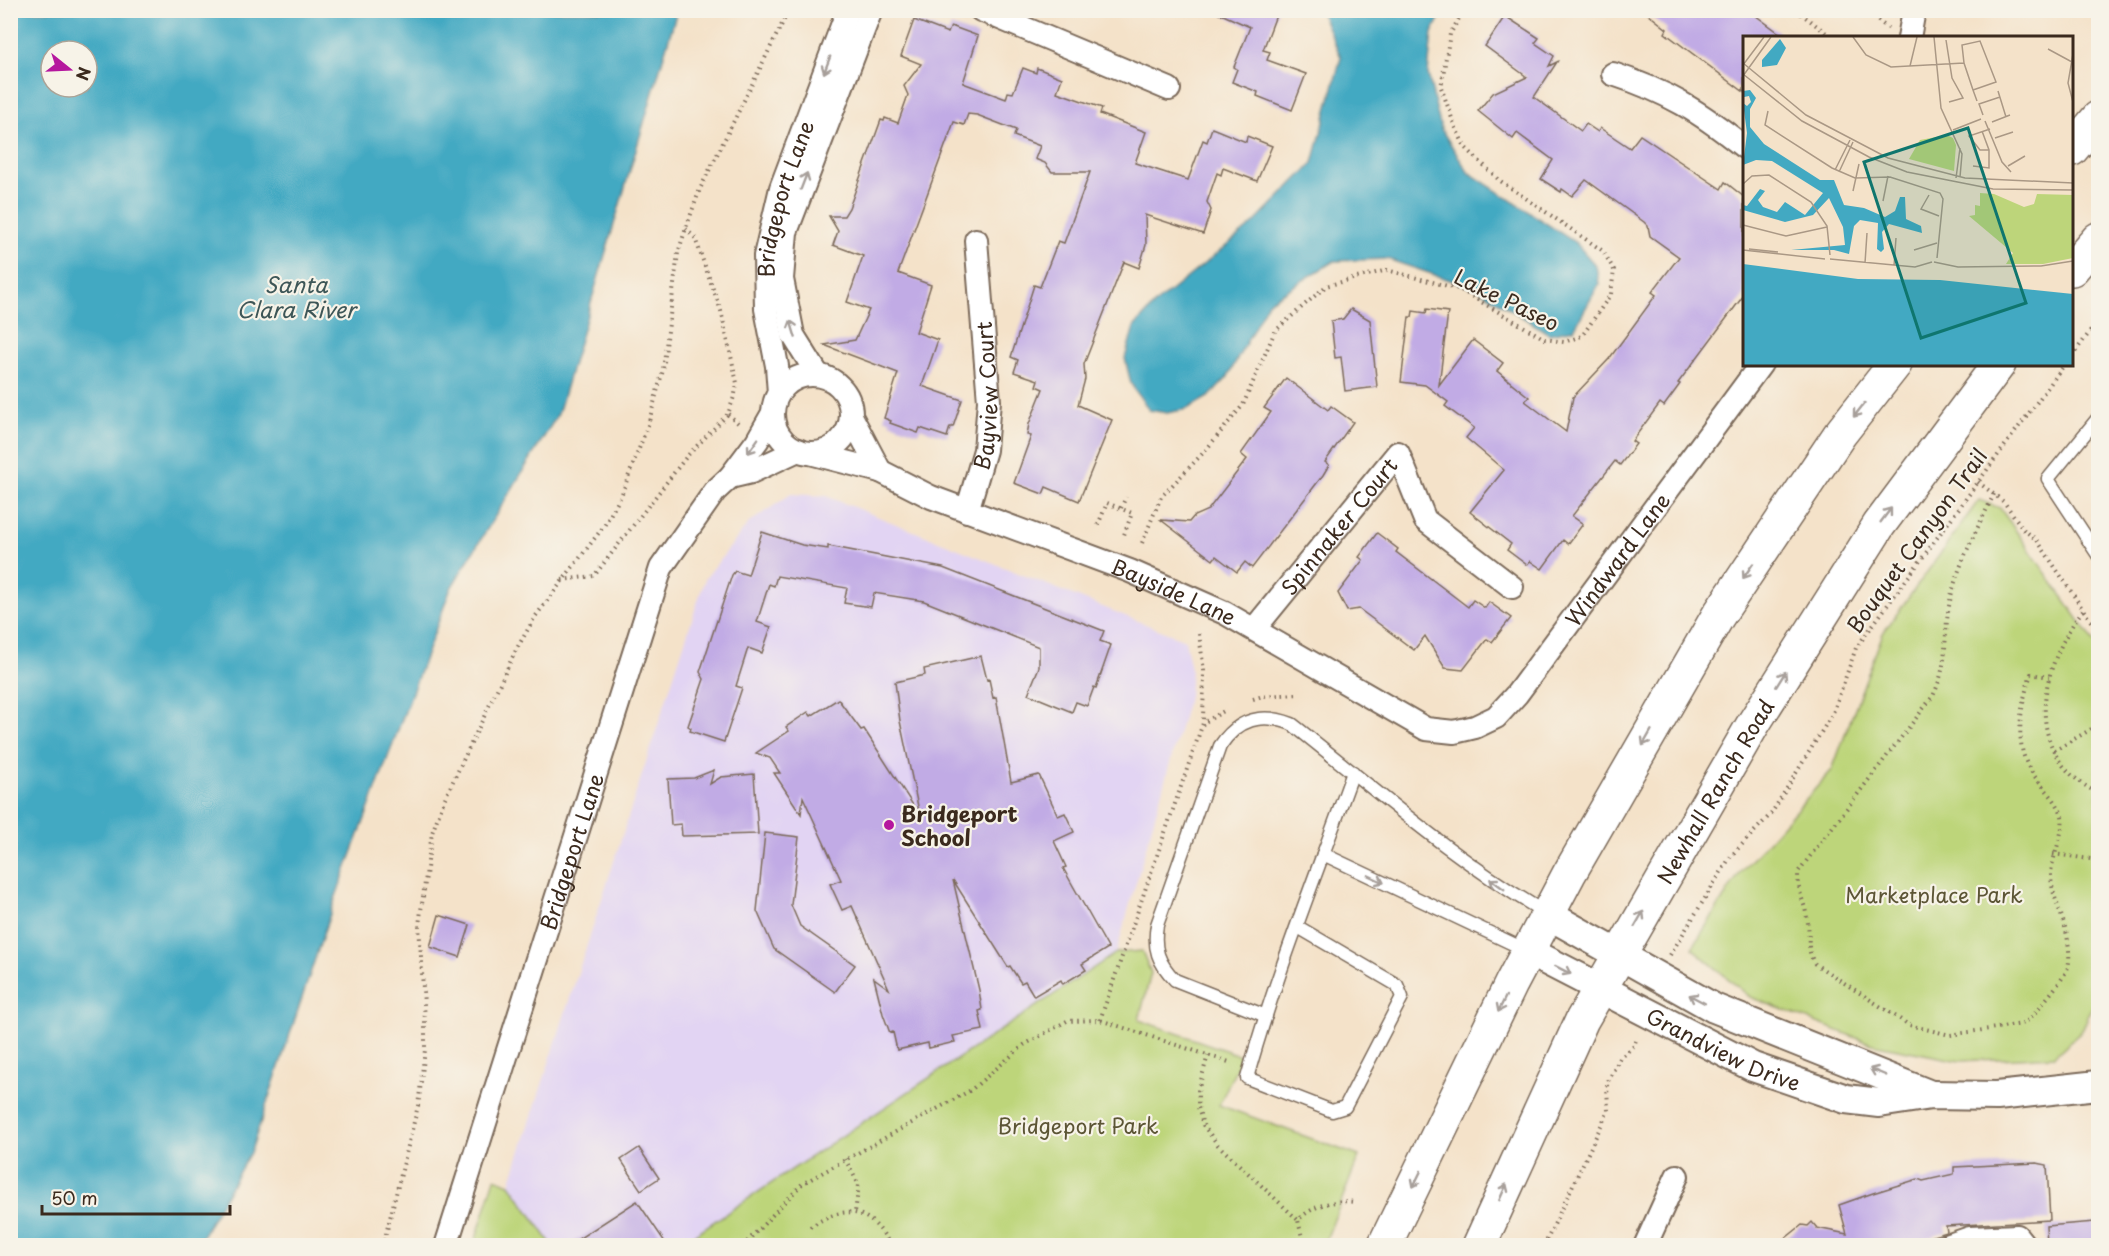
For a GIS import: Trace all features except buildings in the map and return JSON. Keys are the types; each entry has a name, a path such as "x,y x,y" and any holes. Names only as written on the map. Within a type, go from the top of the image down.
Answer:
{"main road":[{"path":"2073,148 2098,118"},
{"path":"2073,268 2098,239"},
{"path":"1384,1245 1527,951 1718,616 1840,434 1893,366"},
{"name":"Newhall Ranch Road","path":"1479,1245 1569,1046 1599,988 1752,726 1879,525 1998,366"}],"street":[{"name":"Bridgeport Lane","path":"446,1245 661,568 716,491 730,477 776,403 777,366 766,309 765,256 781,188 848,10"},
{"name":"Bridgeport Lane","path":"818,375 793,334 782,279 786,232 871,10"},
{"path":"981,10 1169,89"},
{"path":"1900,34 1914,10"},
{"path":"1613,74 1654,88 1680,101 1743,146"},
{"name":"Bayview Court","path":"967,511 985,450 989,401 976,240"},
{"name":"Windward Lane","path":"1454,732 1475,727 1496,717 1517,694 1760,366"},
{"path":"804,452 780,436 776,403 796,379 818,375 838,385 846,394 851,416 880,471"},
{"path":"730,477 751,472 804,452 833,447 845,433 851,416"},
{"name":"Bayside Lane","path":"804,452 880,471 967,511 1130,571 1255,628 1398,715 1426,729 1454,732"},
{"name":"Spinnaker Court","path":"1255,628 1398,453 1425,520 1512,587"},
{"name":"Grandview Drive","path":"1547,914 1714,1008 1931,1095"},
{"name":"Grandview Drive","path":"1527,951 1753,1067 1819,1092 1846,1099 1879,1103 1931,1095 1997,1096 2098,1085"},
{"path":"1645,1245 1677,1176"},
{"path":"1947,1245 1970,1238 2017,1236 2025,1245"}],"lane":[{"path":"2098,418 2048,479 2098,555"},
{"path":"1266,1016 1175,980 1164,969 1157,955 1155,940 1157,925 1220,746 1229,732 1243,722 1259,717 1276,718 1292,724 1424,831 1504,889 1547,914"},
{"path":"1298,927 1397,985 1402,997 1345,1107 1332,1111 1247,1078 1266,1016 1353,772"},
{"path":"1323,854 1527,951"}],"path":[{"path":"383,1245 417,1106 423,1061 425,1020 419,925 432,833 444,800 516,650 535,617 604,526 638,454 663,370 674,281 686,228 700,189 789,10"},
{"name":"Lake Paseo","path":"1142,543 1161,497 1205,451 1243,405 1275,331 1326,286 1387,270 1459,289 1545,339 1564,342 1582,336 1611,294 1614,270 1603,251 1499,180 1465,147 1454,124 1442,87 1450,34 1464,10"},
{"path":"1796,10 1830,36"},
{"path":"1863,10 1900,34"},
{"path":"562,580 594,576 687,456 728,414 737,383 721,311 695,238 686,228"},
{"path":"2073,355 2098,321"},
{"name":"Bouquet Canyon Trail","path":"1661,980 1673,947 1692,923 1731,856 1771,814 1833,713 1856,648 2065,366"},
{"path":"1978,482 2004,502 2024,530 2037,540 2098,632"},
{"path":"1994,494 1955,580 1949,608 1943,676 1933,696 1798,872 1798,891 1809,928 1808,954 1815,964 1909,1024 1950,1035 2022,1024 2030,1019 2068,969 2066,928 2054,896 2051,876 2053,854 2062,829 2062,816 2030,770 2023,752 2020,727 2024,697 2031,674 2049,677"},
{"path":"1121,508 1126,497"},
{"path":"1098,525 1107,503 1121,508 1132,513 1124,535"},
{"path":"2083,610 2065,634 2049,677 2043,704 2046,731 2054,751 2072,776 2098,793"},
{"path":"1199,634 1204,671 1203,723"},
{"path":"2054,751 2098,725"},
{"path":"2053,854 2098,860"},
{"path":"1544,1245 1608,1111 1607,1083 1620,1058 1634,1046 1647,1014"},
{"path":"743,1245 802,1184 971,1090 1024,1045 1067,1021 1100,1020 1250,1069"},
{"path":"1208,1055 1198,1091 1198,1107 1203,1125 1218,1146 1298,1220 1305,1245"},
{"path":"845,1159 859,1185 855,1212"},
{"path":"1298,1220 1306,1212 1328,1203 1354,1202"},
{"path":"810,1227 828,1214 855,1212 875,1224 888,1241"}],"shaded area":[{"name":"Bridgeport School","path":"791,494 826,496 1185,640 1191,669 1189,696 1116,953 679,1245 552,1245 510,1184 705,579 749,523"}],"green space":[{"name":"Marketplace Park","path":"1979,500 2000,508 2098,647 2098,834 2093,892 2098,995 2081,1032 2054,1056 1960,1061 1872,1044 1750,997 1692,948 1739,874 1832,770 1883,633"},
{"name":"Bridgeport Park","path":"1142,951 1151,973 1139,1020 1242,1056 1219,1105 1359,1156 1324,1245 679,1245 1116,953"},
{"path":"495,1178 510,1184 552,1245 474,1245"}],"water":[{"name":"Santa Clara River","path":"10,11 677,11 558,414 451,588 335,899 251,1151 197,1245 11,1245"},
{"path":"1320,11 1443,11 1432,33 1428,74 1441,129 1468,172 1576,243 1596,266 1599,284 1574,329 1549,334 1480,290 1387,259 1334,261 1268,302 1227,378 1210,396 1187,409 1167,413 1149,410 1131,384 1125,358 1134,327 1156,303 1252,225 1313,163 1341,57"}],"place":[{"name":"Bridgeport School","path":"889,825"}]}
